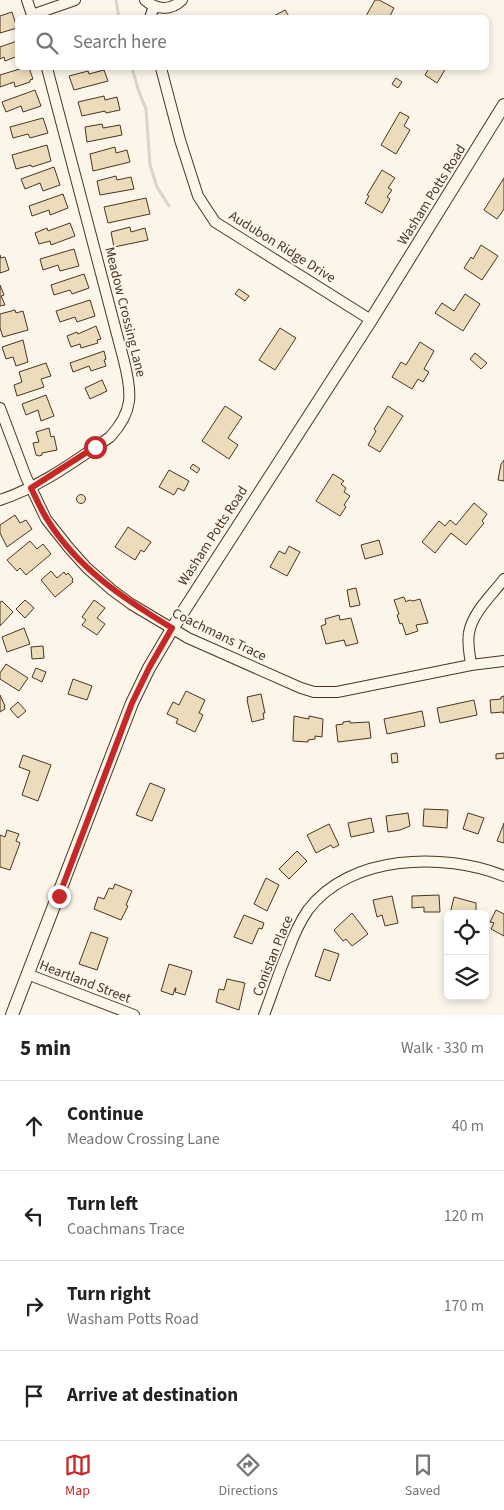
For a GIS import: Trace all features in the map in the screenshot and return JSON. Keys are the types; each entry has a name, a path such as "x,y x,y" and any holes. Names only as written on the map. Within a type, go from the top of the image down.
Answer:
{"street":[{"path":"27,0 32,15"},
{"path":"35,15 75,0"},
{"path":"145,0 154,6 166,9 182,0"},
{"path":"151,15 154,6"},
{"name":"Meadow Crossing Lane","path":"0,500 31,488 110,437 118,428 129,406 130,394 124,361 48,70"},
{"name":"Audubon Ridge Drive","path":"162,70 180,140 198,196 215,222 372,320"},
{"name":"Washam Potts Road","path":"12,1015 132,703 149,668 172,628 372,320 504,105"},
{"name":"Coachmans Trace","path":"0,408 14,449 31,488 46,519 56,533 87,568 125,599 172,628 216,650 314,692 336,692 471,665 504,661"},
{"path":"471,665 469,636 472,623 504,579"},
{"name":"Conistan Place","path":"264,1015 302,919 317,900 338,882 365,870 388,865 428,862 452,863 474,867 504,876"},
{"name":"Heartland Street","path":"27,974 134,1015"}],"building":[{"path":"375,0 379,0 394,8 390,15 367,15"},
{"path":"285,10 288,15 276,15"},
{"path":"12,12 15,29 0,33 0,16"},
{"path":"15,42 15,57 5,61 4,57 0,59 0,47"},
{"path":"16,70 30,70 33,79 30,82 15,87 14,82 0,87 0,75"},
{"path":"104,70 108,81 74,90 69,76 88,71 89,74"},
{"path":"428,70 445,70 437,83 425,75"},
{"path":"396,78 402,82 398,88 392,84"},
{"path":"35,90 41,106 23,112 21,106 6,112 2,102"},
{"path":"104,96 105,100 117,97 120,110 82,116 78,102"},
{"path":"400,112 409,117 404,126 410,130 396,154 381,145"},
{"path":"43,118 48,133 30,138 28,134 13,138 10,127"},
{"path":"102,124 103,128 120,125 122,135 87,142 85,127"},
{"path":"47,145 51,161 32,167 31,165 16,169 12,155"},
{"path":"115,147 116,153 127,150 130,162 93,171 90,154"},
{"path":"54,167 60,185 43,191 40,183 25,189 21,179"},
{"path":"382,170 395,178 388,188 392,190 387,197 390,199 382,213 365,203 369,196 367,195"},
{"path":"116,176 117,180 131,177 134,189 100,195 97,181"},
{"path":"504,178 504,209 497,219 484,210"},
{"path":"63,194 68,208 50,215 49,210 32,216 29,206"},
{"path":"146,198 150,214 108,223 104,207"},
{"path":"70,223 75,236 51,245 50,241 39,244 35,233 47,228 48,231"},
{"path":"130,227 131,232 145,228 148,240 114,247 111,232"},
{"path":"481,245 498,256 482,280 464,268 471,257 473,259"},
{"path":"74,249 79,266 60,271 58,265 43,270 40,259"},
{"path":"0,255 1,258 5,257 9,270 0,273"},
{"path":"84,274 89,288 72,294 70,290 54,295 51,285"},
{"path":"0,285 4,295 1,296 5,305 0,306"},
{"path":"239,289 249,296 245,301 235,294"},
{"path":"465,294 480,304 463,331 435,313 442,303 454,311"},
{"path":"90,300 95,316 77,322 75,317 60,322 56,311"},
{"path":"15,310 16,313 23,311 28,330 3,337 0,328 0,314"},
{"path":"96,326 101,339 97,340 98,343 81,348 80,344 71,347 67,336 77,332 78,334"},
{"path":"280,328 296,338 275,370 259,360"},
{"path":"23,340 28,362 16,366 13,357 6,359 2,347"},
{"path":"420,342 434,351 424,369 429,372 423,382 418,379 412,389 392,377 401,362 406,365"},
{"path":"104,351 106,366 91,371 89,366 73,372 70,363"},
{"path":"475,353 487,363 481,369 470,359"},
{"path":"46,363 51,376 41,379 44,387 17,396 14,385 22,382 19,372"},
{"path":"102,380 107,391 90,399 85,388"},
{"path":"46,395 54,416 41,421 38,410 26,415 22,404"},
{"path":"225,406 242,417 228,438 238,445 229,459 202,441"},
{"path":"388,406 403,416 380,452 368,445 376,431 374,429"},
{"path":"49,428 51,437 54,436 57,450 42,453 39,456 36,455 33,443 39,442 36,432"},
{"path":"504,460 504,481 498,480 501,464"},
{"path":"193,464 200,469 197,473 190,468"},
{"path":"169,470 189,481 184,491 178,488 174,495 159,487"},
{"path":"333,474 344,481 341,484 346,488 344,492 350,496 340,516 316,501"},
{"path":"81,494 86,499 81,504 76,499"},
{"path":"474,503 487,514 482,521 484,523 466,545 451,533 435,553 422,542 439,521 445,526 450,520 456,525"},
{"path":"15,515 20,523 26,520 32,529 7,547 0,533 0,525"},
{"path":"128,527 151,542 144,552 141,550 135,560 115,547"},
{"path":"379,540 383,554 365,559 361,545"},
{"path":"30,541 37,549 43,544 51,554 26,575 20,568 17,571 7,560"},
{"path":"289,546 300,552 287,576 270,567 279,551 285,554"},
{"path":"51,571 57,578 64,572 66,575 68,573 73,579 73,582 55,597 41,580"},
{"path":"356,588 360,605 350,607 347,590"},
{"path":"404,597 406,602 420,599 428,623 416,625 418,631 406,635 402,623 400,624 394,600"},
{"path":"25,600 34,608 25,618 16,609"},
{"path":"94,600 105,608 97,618 105,624 97,635 82,625 86,620 82,617"},
{"path":"2,601 13,612 0,626 0,602"},
{"path":"339,615 340,620 351,618 358,643 346,646 344,640 326,644 321,626 326,624 325,619"},
{"path":"24,628 30,644 7,652 2,637"},
{"path":"43,646 44,658 32,659 31,647"},
{"path":"6,664 28,678 19,691 0,679 0,673"},
{"path":"36,668 46,672 42,682 32,677"},
{"path":"73,679 92,686 87,700 68,694"},
{"path":"186,691 205,700 199,713 203,715 195,732 176,723 178,719 167,714 173,702 179,705"},
{"path":"261,694 265,713 263,713 264,719 252,722 247,697"},
{"path":"0,695 5,709 0,712"},
{"path":"504,696 504,714 503,712 491,713 490,700 501,699"},
{"path":"474,700 477,715 440,723 437,708"},
{"path":"18,702 26,711 18,718 10,709"},
{"path":"422,711 425,726 387,734 384,719"},
{"path":"294,716 309,719 309,716 323,719 322,737 315,736 315,739 308,740 308,742 293,741"},
{"path":"350,721 350,723 369,722 371,738 338,742 336,725"},
{"path":"397,753 398,762 392,763 391,754"},
{"path":"504,753 504,758 496,759 496,754"},
{"path":"23,755 51,765 38,801 22,795 30,771 19,767"},
{"path":"150,783 165,789 152,821 136,815"},
{"path":"424,809 448,810 447,828 423,826"},
{"path":"408,813 410,826 388,832 386,816"},
{"path":"468,813 484,818 478,834 463,829"},
{"path":"371,818 374,832 351,837 348,823"},
{"path":"504,823 504,843 497,841"},
{"path":"329,824 339,845 333,848 331,845 316,853 307,835"},
{"path":"7,830 19,834 16,841 20,843 10,870 0,867 0,835 5,837"},
{"path":"297,851 307,861 289,879 279,869"},
{"path":"266,878 279,885 267,911 254,904"},
{"path":"115,884 132,891 126,905 128,906 121,920 94,909 98,897 104,899 109,888 113,889"},
{"path":"439,895 440,912 424,912 424,907 412,908 412,896"},
{"path":"392,896 398,923 385,926 382,915 377,917 373,900"},
{"path":"454,897 476,903 476,910 451,910"},
{"path":"496,910 504,914 504,936 491,929 494,923 490,922"},
{"path":"352,913 368,934 352,946 346,939 343,941 334,930"},
{"path":"244,915 264,923 262,929 259,928 252,944 234,937"},
{"path":"91,932 108,938 97,970 79,964"},
{"path":"324,949 339,954 330,981 315,976"},
{"path":"169,964 192,971 185,995 175,992 176,988 173,995 161,991"},
{"path":"227,979 245,983 239,1010 216,1002 219,989 224,990"}],"waterway":[{"path":"116,0 118,15"},
{"path":"133,70 146,109 150,165 157,187 169,206"}],"route":[{"path":"59,896 132,703 172,628 112,590 87,568 46,519 31,488 95,447"}]}
